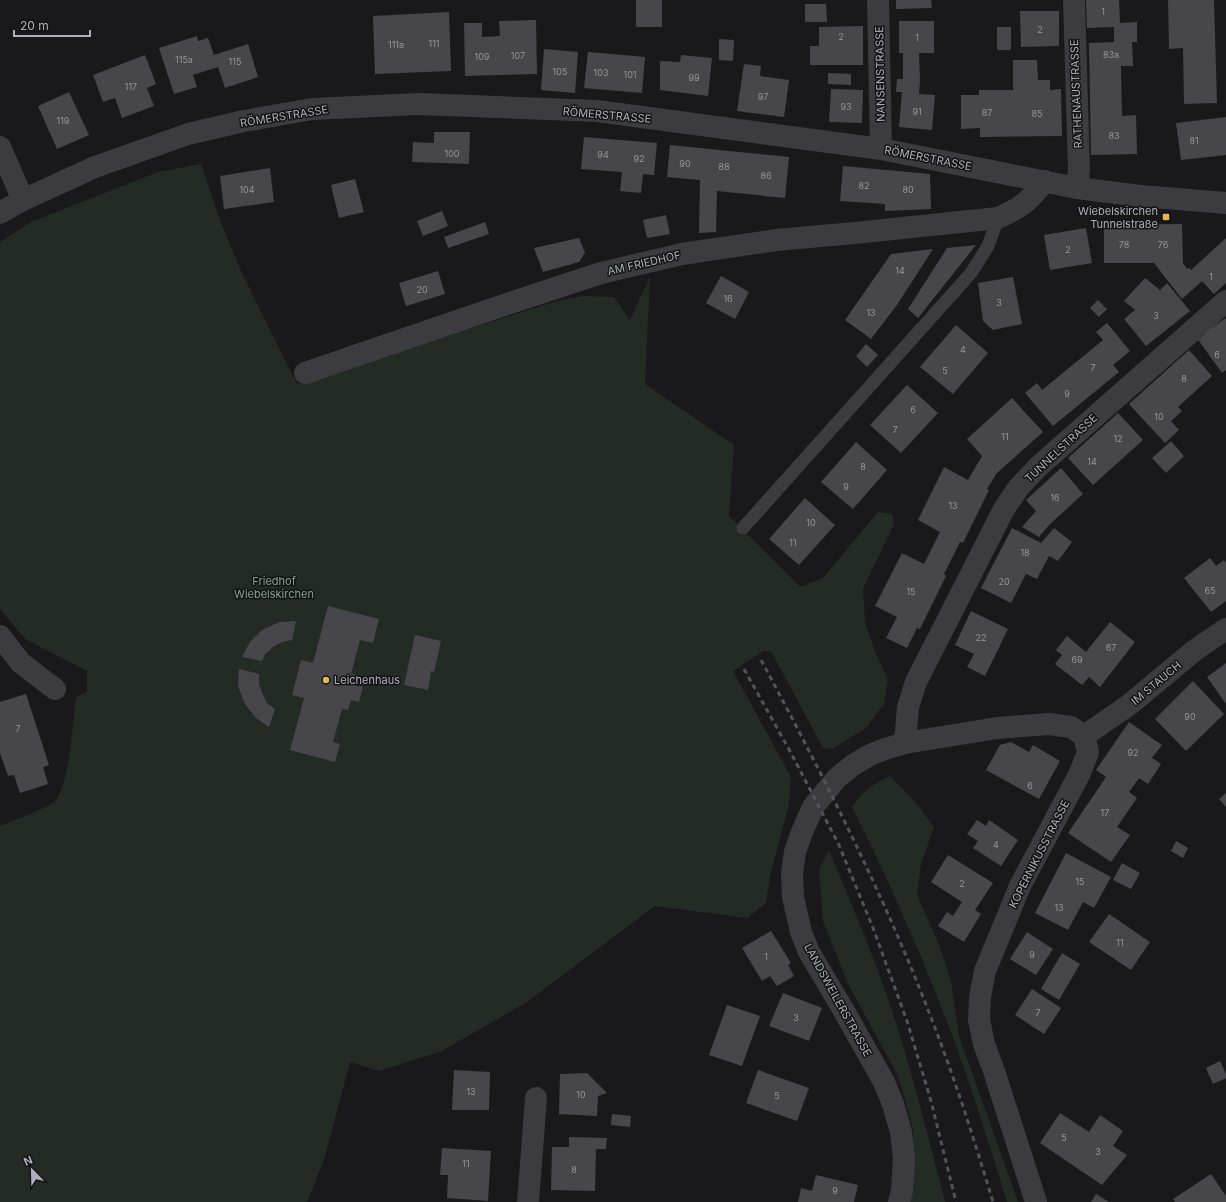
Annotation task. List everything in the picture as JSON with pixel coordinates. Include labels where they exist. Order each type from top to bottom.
[{"type":"street","name":"NANSENSTRASSE","points":[[878,0],[881,149]]},
{"type":"street","name":"RATHENAUSTRASSE","points":[[1074,0],[1079,170],[1077,188]]},
{"type":"street","name":"RÖMERSTRASSE","points":[[0,213],[23,200],[95,168],[188,134],[244,121],[312,109],[418,104],[597,112],[881,149],[1077,188],[1141,196],[1226,203]]},
{"type":"street","points":[[0,147],[23,200]]},
{"type":"street","name":"AM FRIEDHOF","points":[[305,373],[512,302],[593,276],[682,254],[776,240],[998,218],[1017,209],[1030,200],[1045,181]]},
{"type":"street","name":"TUNNELSTRASSE","points":[[906,743],[908,707],[916,682],[1004,509],[1019,487],[1039,466],[1226,301]]},
{"type":"street","name":"IM STAUCH","points":[[1084,736],[1129,705],[1195,650],[1226,629]]},
{"type":"street","points":[[0,636],[21,663],[55,689]]},
{"type":"street","name":"LANDSWEILERSTRASSE","points":[[899,1202],[902,1191],[904,1159],[901,1132],[893,1104],[884,1082],[809,952],[801,932],[793,897],[792,874],[796,852],[802,832],[813,807],[837,778],[853,764],[870,755],[906,743],[997,728],[1049,724],[1071,727],[1084,736]]},
{"type":"street","name":"KOPERNIKUSSTRASSE","points":[[1036,1202],[984,1044],[979,1020],[980,997],[985,971],[1020,886],[1080,774],[1088,752],[1084,736]]},
{"type":"street","points":[[528,1202],[536,1098]]},
{"type":"lane","points":[[743,528],[971,273],[988,246],[998,218]]},
{"type":"green space","name":"Friedhof Wiebelskirchen","points":[[201,164],[217,212],[240,269],[297,384],[560,300],[584,296],[614,297],[630,320],[650,277],[645,384],[734,445],[729,516],[800,587],[823,578],[878,512],[892,514],[894,524],[863,589],[865,622],[875,652],[888,679],[884,704],[866,728],[832,749],[823,748],[771,651],[763,651],[733,671],[791,777],[789,804],[770,876],[766,903],[747,918],[655,906],[527,1002],[442,1051],[379,1071],[350,1062],[324,1160],[307,1202],[0,1202],[0,826],[51,804],[59,794],[64,782],[70,752],[76,697],[87,692],[87,671],[25,639],[0,609],[0,242],[31,222],[158,172]]},
{"type":"green space","points":[[890,776],[916,803],[934,827],[921,864],[917,894],[941,950],[951,981],[959,1036],[1018,1202],[1007,1202],[968,1081],[942,1009],[899,907],[852,807],[860,796],[869,788]]},
{"type":"green space","points":[[829,850],[890,1004],[916,1092],[945,1202],[907,1202],[913,1172],[913,1128],[898,1076],[848,984],[823,921],[819,870]]},
{"type":"building","points":[[636,0],[662,0],[662,27],[636,27]]},
{"type":"building","points":[[896,0],[931,0],[932,8],[896,9]]},
{"type":"building","points":[[1086,0],[1119,0],[1120,23],[1137,22],[1137,42],[1132,42],[1133,66],[1121,66],[1122,116],[1136,115],[1137,154],[1091,155],[1089,43],[1114,42],[1114,27],[1087,28]]},
{"type":"building","points":[[1168,0],[1214,0],[1217,103],[1184,104],[1183,48],[1169,49]]},
{"type":"building","points":[[805,4],[826,4],[827,22],[805,22]]},
{"type":"building","points":[[1020,11],[1059,11],[1059,46],[1021,47]]},
{"type":"building","points":[[449,12],[451,71],[375,74],[373,16]]},
{"type":"building","points":[[536,20],[537,74],[465,76],[464,23],[482,23],[482,37],[500,36],[499,21]]},
{"type":"building","points":[[899,21],[934,21],[934,53],[919,53],[919,94],[935,95],[932,130],[899,127],[902,92],[896,92],[897,79],[903,79],[903,53],[899,53]]},
{"type":"building","points":[[863,26],[863,65],[810,65],[810,46],[819,46],[819,27]]},
{"type":"building","points":[[997,27],[1011,27],[1011,50],[997,50]]},
{"type":"building","points":[[197,36],[198,41],[208,38],[214,55],[248,44],[258,77],[225,88],[218,67],[193,75],[197,87],[174,94],[159,48]]},
{"type":"building","points":[[719,39],[734,40],[733,61],[719,60]]},
{"type":"building","points":[[544,49],[578,52],[575,93],[541,90]]},
{"type":"building","points":[[588,52],[645,57],[642,93],[584,88]]},
{"type":"building","points":[[145,55],[156,84],[147,88],[154,106],[122,118],[115,98],[103,102],[93,75]]},
{"type":"building","points":[[681,55],[712,58],[708,96],[660,90],[660,61],[680,62]]},
{"type":"building","points":[[1013,60],[1037,60],[1038,80],[1050,80],[1050,90],[1061,89],[1062,136],[980,137],[980,128],[961,129],[961,95],[979,95],[979,90],[1013,90]]},
{"type":"building","points":[[744,64],[761,66],[760,76],[789,80],[784,117],[737,111]]},
{"type":"building","points":[[828,73],[851,74],[851,85],[828,84]]},
{"type":"building","points":[[831,89],[863,90],[862,123],[829,122]]},
{"type":"building","points":[[69,92],[89,135],[57,149],[38,106]]},
{"type":"building","points":[[1226,117],[1226,155],[1181,160],[1176,123]]},
{"type":"building","points":[[434,132],[470,132],[469,164],[412,162],[413,142],[434,143]]},
{"type":"building","points":[[584,137],[657,143],[654,175],[643,174],[641,193],[620,191],[622,172],[581,169]]},
{"type":"building","points":[[670,145],[789,157],[785,198],[717,191],[716,232],[699,233],[700,180],[667,177]]},
{"type":"building","points":[[843,166],[930,174],[931,209],[885,211],[885,204],[840,201]]},
{"type":"building","points":[[270,168],[274,202],[224,209],[220,176]]},
{"type":"building","points":[[355,179],[364,212],[339,218],[331,185]]},
{"type":"building","points":[[442,211],[448,226],[423,236],[417,221]]},
{"type":"building","points":[[666,215],[670,234],[647,238],[643,220]]},
{"type":"building","points":[[485,222],[489,234],[448,248],[444,237]]},
{"type":"building","points":[[1182,224],[1183,263],[1187,269],[1189,268],[1191,270],[1226,238],[1226,283],[1214,294],[1202,281],[1182,299],[1154,263],[1104,263],[1104,225]]},
{"type":"building","points":[[1086,228],[1092,263],[1050,270],[1044,235]]},
{"type":"building","points":[[579,238],[585,253],[579,262],[543,272],[534,248]]},
{"type":"building","points":[[976,245],[918,318],[908,309],[947,248]]},
{"type":"building","points":[[933,249],[897,305],[871,339],[845,320],[891,254]]},
{"type":"building","points":[[438,271],[445,294],[406,306],[399,283]]},
{"type":"building","points":[[721,276],[749,292],[735,319],[706,303]]},
{"type":"building","points":[[1013,277],[1022,324],[993,330],[983,321],[978,283]]},
{"type":"building","points":[[1145,278],[1160,290],[1167,283],[1190,311],[1146,346],[1124,319],[1135,310],[1124,301]]},
{"type":"building","points":[[1098,300],[1107,309],[1099,317],[1090,308]]},
{"type":"building","points":[[1226,318],[1226,370],[1222,373],[1197,338]]},
{"type":"building","points":[[1107,323],[1130,351],[1113,365],[1119,372],[1053,426],[1025,393],[1037,383],[1042,390],[1103,340],[1096,332]]},
{"type":"building","points":[[956,325],[988,353],[953,394],[920,367]]},
{"type":"building","points":[[866,344],[878,355],[867,367],[856,356]]},
{"type":"building","points":[[1189,350],[1212,376],[1178,407],[1182,411],[1171,421],[1179,430],[1165,443],[1129,404]]},
{"type":"building","points":[[907,385],[938,413],[901,453],[870,425]]},
{"type":"building","points":[[1012,398],[1043,432],[997,473],[987,489],[989,490],[963,543],[960,542],[944,574],[946,576],[920,629],[917,628],[907,648],[886,638],[897,617],[875,606],[902,553],[924,564],[940,532],[918,520],[944,467],[968,480],[982,456],[967,439]]},
{"type":"building","points":[[1118,413],[1143,440],[1093,485],[1068,458]]},
{"type":"building","points":[[1171,441],[1184,456],[1166,473],[1152,458]]},
{"type":"building","points":[[856,442],[887,470],[853,509],[821,482]]},
{"type":"building","points":[[1061,468],[1083,494],[1049,525],[1039,537],[1022,527],[1036,511],[1026,500]]},
{"type":"building","points":[[805,498],[835,525],[799,565],[769,539]]},
{"type":"building","points":[[1012,528],[1041,543],[1054,528],[1072,542],[1058,561],[1049,556],[1037,579],[1026,574],[1011,603],[981,588]]},
{"type":"building","points":[[1210,558],[1216,566],[1224,560],[1226,563],[1226,601],[1211,612],[1184,578]]},
{"type":"building","name":"Leichenhaus","points":[[328,606],[379,619],[373,643],[360,640],[351,674],[358,675],[355,685],[363,687],[359,702],[351,700],[348,710],[342,709],[333,742],[340,744],[335,762],[290,750],[304,698],[292,695],[301,660],[313,663]]},
{"type":"building","points":[[971,611],[1008,629],[985,676],[967,667],[974,654],[955,645]]},
{"type":"building","points":[[296,621],[292,640],[282,642],[273,647],[265,654],[262,661],[242,657],[250,642],[262,630],[280,622]]},
{"type":"building","points":[[1110,622],[1135,642],[1100,687],[1089,677],[1082,685],[1055,664],[1062,655],[1056,650],[1067,636],[1086,652]]},
{"type":"building","points":[[415,635],[441,641],[434,672],[431,671],[428,690],[404,685]]},
{"type":"building","points":[[1226,663],[1226,704],[1207,677]]},
{"type":"building","points":[[239,669],[259,674],[259,684],[262,693],[267,703],[275,709],[269,727],[256,718],[245,704],[238,686]]},
{"type":"building","points":[[1193,681],[1224,714],[1186,751],[1155,719]]},
{"type":"building","points":[[26,694],[49,765],[43,767],[48,784],[20,793],[14,775],[8,776],[0,753],[0,702]]},
{"type":"building","points":[[1129,722],[1162,745],[1152,758],[1161,764],[1148,784],[1139,778],[1129,792],[1137,798],[1117,827],[1130,835],[1111,862],[1068,833],[1106,777],[1096,770]]},
{"type":"building","points":[[1011,742],[1029,752],[1033,745],[1060,761],[1039,799],[986,770],[1000,745]]},
{"type":"building","points":[[1226,793],[1226,807],[1219,799]]},
{"type":"building","points":[[977,820],[986,826],[989,820],[1018,840],[1001,866],[973,848],[978,841],[967,834]]},
{"type":"building","points":[[1176,841],[1188,848],[1183,858],[1171,851]]},
{"type":"building","points":[[1066,853],[1111,877],[1094,908],[1083,902],[1068,930],[1035,913]]},
{"type":"building","points":[[948,855],[993,883],[975,910],[981,914],[964,942],[938,926],[947,912],[953,916],[962,902],[931,882]]},
{"type":"building","points":[[1122,863],[1140,873],[1131,889],[1113,880]]},
{"type":"building","points":[[1109,914],[1150,942],[1131,970],[1089,942]]},
{"type":"building","points":[[771,931],[791,963],[788,965],[794,976],[777,986],[770,976],[762,981],[742,948]]},
{"type":"building","points":[[1027,932],[1053,949],[1036,975],[1010,959]]},
{"type":"building","points":[[1062,953],[1080,964],[1059,1000],[1041,989]]},
{"type":"building","points":[[1032,989],[1061,1008],[1044,1034],[1015,1015]]},
{"type":"building","points":[[783,993],[822,1008],[809,1041],[769,1026]]},
{"type":"building","points":[[727,1005],[760,1016],[742,1066],[709,1055]]},
{"type":"building","points":[[1220,1061],[1226,1074],[1226,1078],[1213,1084],[1206,1068]]},
{"type":"building","points":[[454,1070],[490,1072],[489,1110],[452,1110]]},
{"type":"building","points":[[758,1070],[809,1088],[797,1121],[746,1103]]},
{"type":"building","points":[[587,1073],[607,1093],[598,1096],[597,1116],[559,1114],[560,1074]]},
{"type":"building","points":[[1060,1113],[1089,1132],[1100,1115],[1123,1131],[1113,1146],[1127,1155],[1102,1185],[1040,1143]]},
{"type":"building","points":[[612,1114],[631,1116],[630,1127],[611,1125]]},
{"type":"building","points":[[569,1137],[607,1138],[606,1149],[596,1149],[595,1191],[551,1190],[552,1147],[569,1147]]},
{"type":"building","points":[[442,1148],[491,1151],[488,1201],[447,1198],[448,1175],[440,1175]]},
{"type":"building","points":[[1211,1174],[1226,1196],[1226,1202],[1175,1202],[1173,1199]]},
{"type":"building","points":[[816,1175],[858,1185],[854,1202],[798,1202],[801,1188],[812,1191]]},
{"type":"building","points":[[1096,1194],[1109,1202],[1091,1202]]},
{"type":"railway","points":[[761,660],[851,835],[912,969],[947,1061],[993,1202]]},
{"type":"railway","points":[[744,669],[791,753],[839,845],[873,928],[907,1021],[931,1101],[956,1202]]},
{"type":"place","name":"Wiebelskirchen Tunnelstraße","points":[[1166,217]]},
{"type":"place","name":"Leichenhaus","points":[[326,680]]}]
